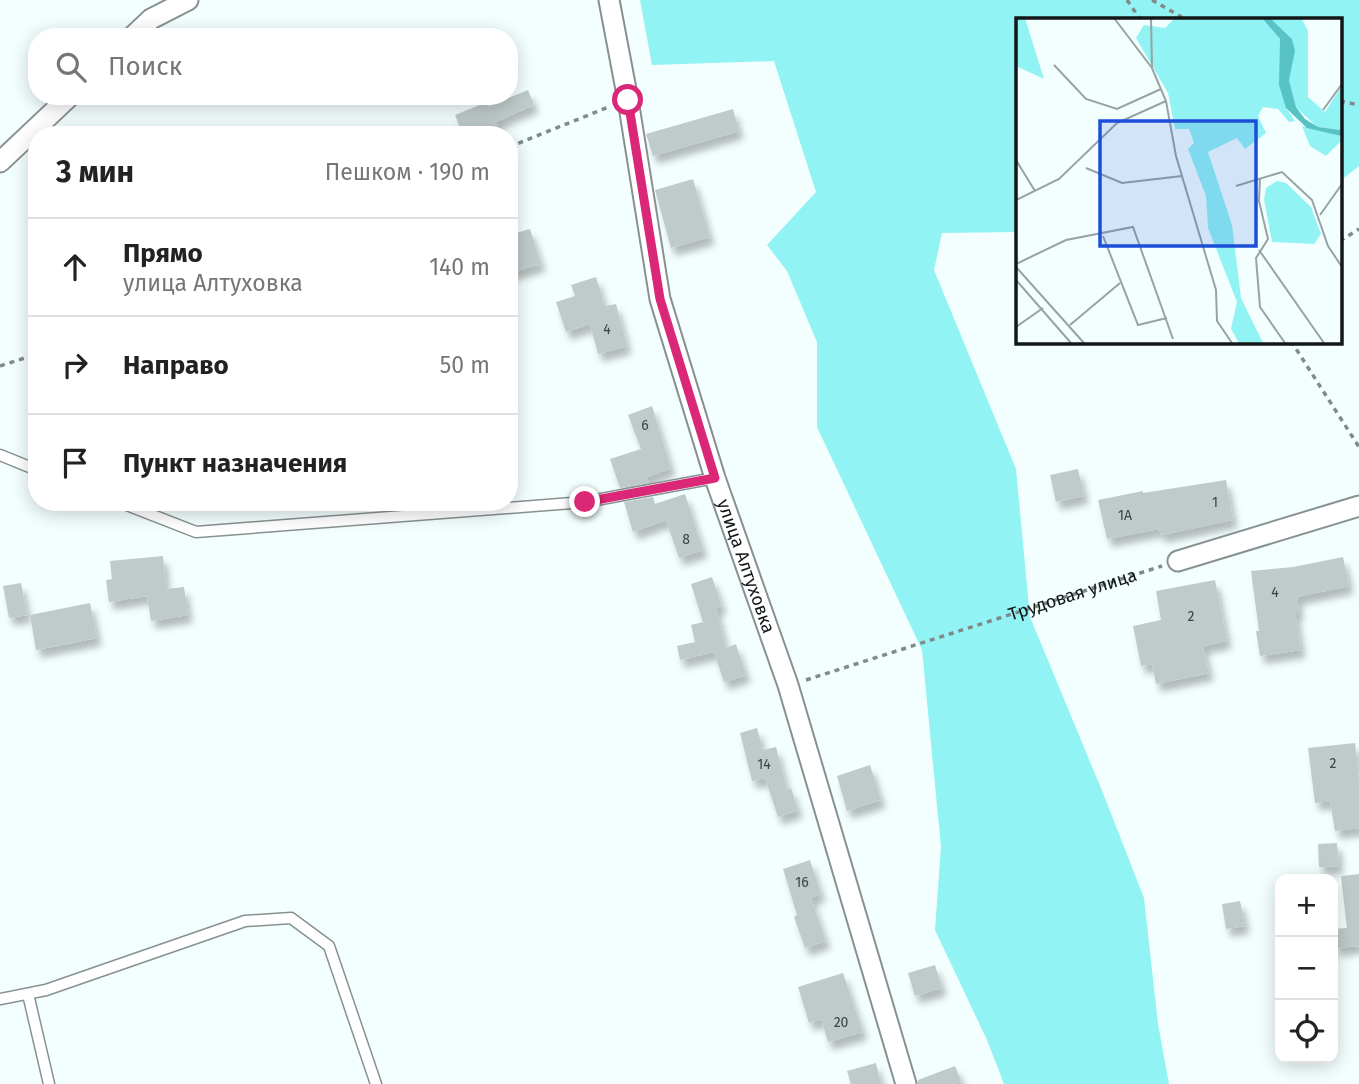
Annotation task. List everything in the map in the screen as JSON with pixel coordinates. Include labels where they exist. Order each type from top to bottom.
[{"type":"street","points":[[142,28],[151,19],[188,0]]},
{"type":"street","name":"улица Алтуховка","points":[[609,0],[660,299],[715,478],[788,685],[906,1084]]},
{"type":"street","points":[[38,126],[60,105]]},
{"type":"street","points":[[0,162],[28,136]]},
{"type":"street","points":[[1178,561],[1359,506]]},
{"type":"lane","points":[[0,455],[28,466]]},
{"type":"lane","points":[[518,507],[585,502],[715,478]]},
{"type":"lane","points":[[142,511],[196,532],[468,511]]},
{"type":"lane","points":[[0,999],[46,990],[245,921],[291,918],[329,946],[376,1084]]},
{"type":"lane","points":[[27,994],[49,1084]]},
{"type":"path","points":[[1127,0],[1139,18]]},
{"type":"path","points":[[1152,0],[1183,18]]},
{"type":"path","points":[[518,143],[628,100]]},
{"type":"path","points":[[1342,240],[1359,229]]},
{"type":"path","points":[[1292,343],[1359,447]]},
{"type":"path","points":[[0,366],[28,357]]},
{"type":"path","name":"Трудовая улица","points":[[788,685],[1178,561]]},
{"type":"shaded area","points":[[640,0],[1359,0],[1359,166],[1342,179],[1342,18],[1016,18],[1016,232],[942,233],[934,270],[1016,469],[1030,617],[1144,898],[1158,1024],[1169,1084],[1004,1084],[987,1040],[935,930],[941,847],[922,650],[817,427],[817,342],[787,271],[767,245],[816,192],[774,61],[652,65]]},
{"type":"building","points":[[528,90],[534,105],[495,122],[497,126],[459,126],[455,115],[480,105],[518,105],[518,94]]},
{"type":"building","points":[[733,109],[739,131],[653,156],[646,134]]},
{"type":"building","points":[[693,179],[710,237],[671,248],[655,190]]},
{"type":"building","points":[[530,229],[541,264],[518,270],[518,232]]},
{"type":"building","points":[[596,277],[605,306],[616,304],[627,346],[598,354],[590,324],[566,332],[556,302],[575,296],[571,285]]},
{"type":"building","points":[[652,406],[671,468],[647,477],[649,483],[620,488],[610,459],[641,449],[628,415]]},
{"type":"building","points":[[1078,469],[1084,496],[1056,502],[1050,475]]},
{"type":"building","points":[[1226,480],[1233,520],[1161,535],[1159,529],[1107,539],[1098,500]]},
{"type":"building","points":[[685,494],[703,550],[679,558],[666,520],[633,532],[624,502],[653,497],[655,504]]},
{"type":"building","points":[[163,556],[166,589],[184,587],[188,615],[151,621],[147,596],[109,602],[106,580],[112,579],[110,561]]},
{"type":"building","points":[[1343,557],[1349,586],[1297,597],[1299,613],[1295,613],[1301,650],[1260,656],[1251,571],[1293,567]]},
{"type":"building","points":[[712,577],[722,606],[716,608],[726,648],[736,644],[746,675],[724,682],[714,652],[680,660],[677,646],[695,642],[691,625],[703,622],[691,584]]},
{"type":"building","points":[[1215,580],[1227,641],[1203,646],[1209,673],[1156,684],[1152,664],[1141,666],[1133,626],[1161,620],[1156,591]]},
{"type":"building","points":[[21,583],[27,615],[9,618],[3,586]]},
{"type":"building","points":[[90,603],[97,638],[36,650],[30,615]]},
{"type":"building","points":[[757,728],[763,750],[776,747],[787,790],[791,788],[798,810],[778,817],[765,778],[752,781],[740,733]]},
{"type":"building","points":[[1355,743],[1359,781],[1359,828],[1335,831],[1330,801],[1315,803],[1308,748]]},
{"type":"building","points":[[870,765],[881,800],[847,811],[837,776]]},
{"type":"building","points":[[1337,843],[1339,866],[1319,867],[1318,844]]},
{"type":"building","points":[[810,860],[821,894],[811,898],[826,941],[805,948],[794,917],[797,915],[783,869]]},
{"type":"building","points":[[1359,874],[1359,946],[1338,948],[1338,929],[1347,928],[1341,876]]},
{"type":"building","points":[[1240,901],[1245,926],[1226,929],[1222,904]]},
{"type":"building","points":[[935,965],[942,988],[915,996],[908,973]]},
{"type":"building","points":[[843,973],[863,1032],[828,1042],[821,1019],[809,1023],[798,987]]},
{"type":"building","points":[[876,1063],[881,1084],[851,1084],[847,1071]]},
{"type":"building","points":[[955,1066],[961,1081],[953,1084],[918,1084],[918,1080]]},
{"type":"route","points":[[585,502],[715,478],[660,299],[628,100]]}]
